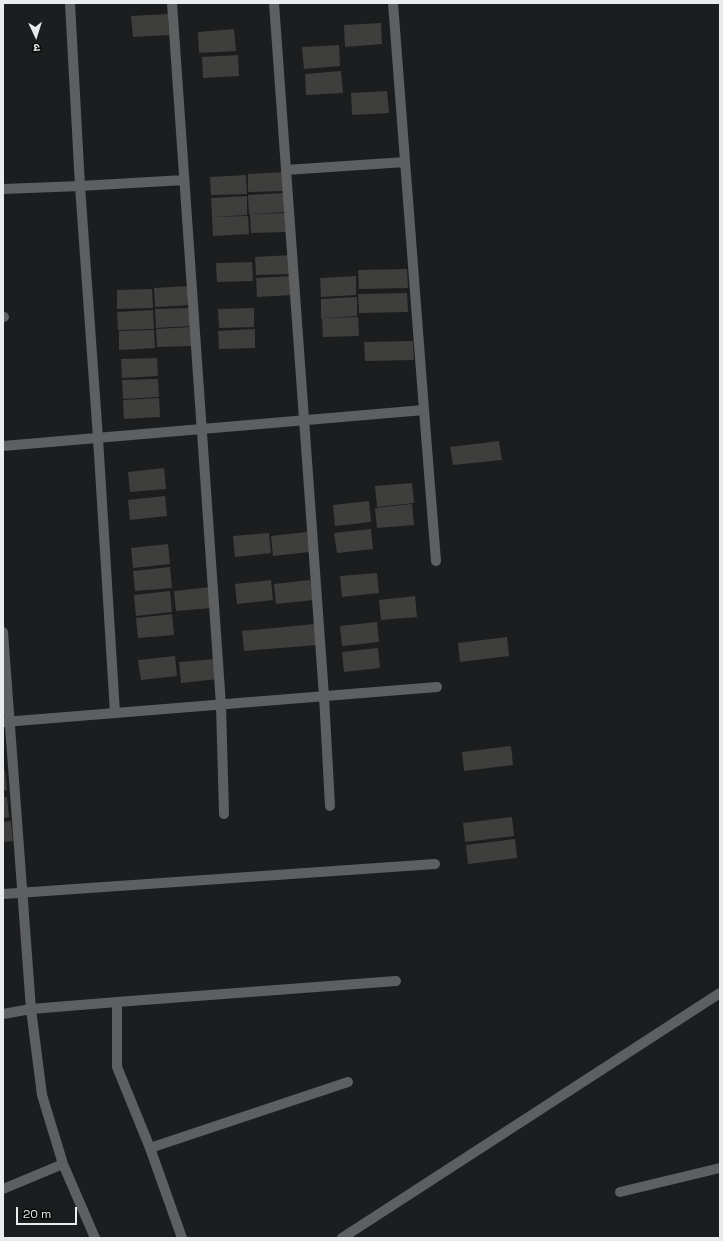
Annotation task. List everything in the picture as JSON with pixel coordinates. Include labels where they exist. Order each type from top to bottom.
[{"type":"street","points":[[70,3],[80,186],[98,438],[115,713]]},
{"type":"street","points":[[172,3],[221,705],[224,814]]},
{"type":"street","points":[[274,3],[324,696],[330,806]]},
{"type":"street","points":[[393,3],[436,561]]},
{"type":"street","points":[[286,170],[405,162]]},
{"type":"street","points":[[3,189],[184,180]]},
{"type":"street","points":[[3,446],[424,410]]},
{"type":"street","points":[[3,632],[6,722],[31,1009],[42,1095],[63,1164],[95,1238]]},
{"type":"street","points":[[6,722],[437,687]]},
{"type":"street","points":[[3,894],[435,864]]},
{"type":"street","points":[[3,1014],[31,1009],[396,981]]},
{"type":"street","points":[[342,1238],[720,993]]},
{"type":"street","points":[[117,1002],[117,1066],[150,1148],[182,1238]]},
{"type":"street","points":[[150,1148],[348,1082]]},
{"type":"street","points":[[3,1189],[63,1164]]},
{"type":"street","points":[[620,1192],[720,1168]]},
{"type":"building","points":[[168,14],[169,35],[133,37],[131,16]]},
{"type":"building","points":[[381,23],[382,44],[345,47],[344,25]]},
{"type":"building","points":[[234,29],[236,51],[199,53],[198,32]]},
{"type":"building","points":[[339,45],[340,66],[304,69],[302,47]]},
{"type":"building","points":[[238,55],[239,76],[203,78],[202,57]]},
{"type":"building","points":[[341,71],[343,93],[306,95],[305,74]]},
{"type":"building","points":[[387,91],[389,113],[352,115],[351,93]]},
{"type":"building","points":[[284,172],[284,191],[248,192],[248,174]]},
{"type":"building","points":[[246,175],[247,194],[211,195],[210,177]]},
{"type":"building","points":[[284,193],[285,212],[249,214],[248,195]]},
{"type":"building","points":[[247,196],[247,215],[212,217],[211,198]]},
{"type":"building","points":[[286,213],[287,232],[251,233],[250,214]]},
{"type":"building","points":[[248,216],[249,234],[213,236],[212,217]]},
{"type":"building","points":[[291,255],[292,274],[256,275],[255,257]]},
{"type":"building","points":[[252,262],[253,281],[217,282],[216,263]]},
{"type":"building","points":[[407,269],[408,288],[359,289],[358,270]]},
{"type":"building","points":[[292,276],[293,295],[257,297],[256,278]]},
{"type":"building","points":[[356,276],[356,295],[321,297],[320,278]]},
{"type":"building","points":[[190,286],[191,305],[155,307],[154,288]]},
{"type":"building","points":[[152,289],[153,308],[117,309],[117,290]]},
{"type":"building","points":[[407,293],[408,312],[359,313],[358,294]]},
{"type":"building","points":[[357,297],[357,316],[321,318],[321,299]]},
{"type":"building","points":[[191,308],[192,326],[156,328],[155,309]]},
{"type":"building","points":[[254,308],[254,327],[219,328],[218,309]]},
{"type":"building","points":[[153,310],[154,329],[118,330],[117,312]]},
{"type":"building","points":[[358,317],[359,336],[323,337],[322,318]]},
{"type":"building","points":[[192,327],[193,346],[157,347],[156,329]]},
{"type":"building","points":[[255,329],[255,348],[219,349],[218,331]]},
{"type":"building","points":[[154,330],[155,348],[119,350],[119,331]]},
{"type":"building","points":[[413,341],[414,360],[365,361],[364,342]]},
{"type":"building","points":[[157,358],[158,376],[122,378],[121,359]]},
{"type":"building","points":[[158,379],[159,397],[123,399],[122,380]]},
{"type":"building","points":[[159,398],[160,417],[124,419],[123,400]]},
{"type":"building","points":[[499,441],[502,460],[453,465],[450,447]]},
{"type":"building","points":[[164,468],[166,489],[130,492],[128,472]]},
{"type":"building","points":[[412,483],[414,503],[377,507],[375,486]]},
{"type":"building","points":[[165,496],[167,516],[130,520],[128,500]]},
{"type":"building","points":[[369,501],[371,522],[335,526],[333,505]]},
{"type":"building","points":[[412,504],[414,525],[377,528],[375,508]]},
{"type":"building","points":[[371,529],[373,549],[337,553],[334,533]]},
{"type":"building","points":[[307,532],[310,552],[273,556],[271,536]]},
{"type":"building","points":[[269,533],[271,553],[235,557],[233,536]]},
{"type":"building","points":[[168,544],[170,564],[133,568],[131,548]]},
{"type":"building","points":[[170,567],[172,588],[135,591],[133,571]]},
{"type":"building","points":[[377,573],[379,593],[342,597],[340,576]]},
{"type":"building","points":[[271,580],[273,600],[237,604],[235,584]]},
{"type":"building","points":[[310,580],[313,600],[276,604],[274,584]]},
{"type":"building","points":[[210,587],[212,608],[176,611],[174,591]]},
{"type":"building","points":[[170,591],[172,612],[136,616],[134,595]]},
{"type":"building","points":[[415,596],[417,617],[381,620],[379,600]]},
{"type":"building","points":[[172,614],[174,635],[138,638],[136,618]]},
{"type":"building","points":[[377,622],[379,642],[342,646],[340,626]]},
{"type":"building","points":[[315,624],[317,645],[244,651],[242,631]]},
{"type":"building","points":[[507,637],[509,656],[460,662],[458,643]]},
{"type":"building","points":[[378,648],[380,668],[344,672],[342,652]]},
{"type":"building","points":[[175,656],[177,676],[141,680],[138,660]]},
{"type":"building","points":[[215,659],[218,679],[181,683],[179,662]]},
{"type":"building","points":[[511,746],[513,765],[464,771],[462,752]]},
{"type":"building","points":[[3,770],[5,770],[7,790],[3,791]]},
{"type":"building","points":[[3,797],[7,797],[9,817],[3,818]]},
{"type":"building","points":[[512,817],[514,836],[465,842],[463,823]]},
{"type":"building","points":[[11,821],[13,841],[3,842],[3,822]]},
{"type":"building","points":[[515,839],[517,858],[468,864],[466,845]]}]
